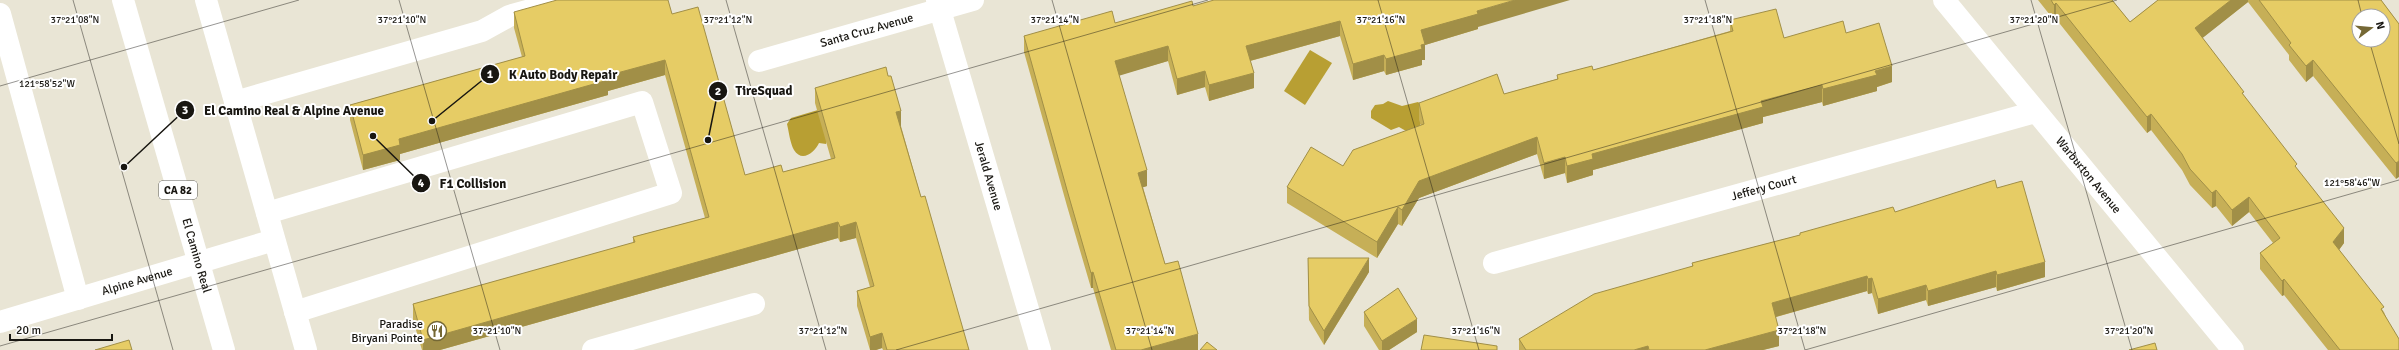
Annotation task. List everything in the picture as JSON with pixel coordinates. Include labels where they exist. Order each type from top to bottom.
[{"type":"street","name":"El Camino Real","points":[[123,0],[224,350]]},
{"type":"street","points":[[206,0],[306,350]]},
{"type":"street","points":[[235,102],[482,31],[509,16],[566,0]]},
{"type":"street","name":"Santa Cruz Avenue","points":[[759,61],[939,5],[974,0]]},
{"type":"street","name":"Warburton Avenue","points":[[1944,0],[2233,350]]},
{"type":"street","name":"Jerald Avenue","points":[[939,5],[1040,350]]},
{"type":"street","points":[[0,14],[78,299]]},
{"type":"street","points":[[267,213],[642,102],[671,193],[295,312]]},
{"type":"street","name":"Jeffery Court","points":[[1494,263],[2035,112]]},
{"type":"street","name":"Alpine Avenue","points":[[0,322],[274,240]]},
{"type":"street","points":[[593,350],[754,304]]},
{"type":"shaded area","points":[[1310,50],[1332,63],[1305,105],[1284,91]]},
{"type":"shaded area","points":[[1388,101],[1402,106],[1418,102],[1426,108],[1426,114],[1419,127],[1406,131],[1399,127],[1391,130],[1371,118],[1371,111],[1375,105],[1383,104]]},
{"type":"shaded area","points":[[828,107],[828,138],[826,144],[819,143],[815,150],[808,155],[801,156],[797,154],[792,144],[787,124],[791,118]]},
{"type":"building","points":[[557,0],[668,0],[672,14],[698,7],[745,175],[781,165],[783,172],[835,158],[815,88],[886,67],[888,76],[891,76],[901,111],[896,112],[921,197],[925,196],[969,350],[887,350],[882,333],[870,337],[857,291],[874,286],[856,222],[840,227],[838,222],[423,340],[413,304],[635,242],[633,237],[709,217],[665,60],[606,76],[608,80],[399,139],[400,145],[363,155],[350,105],[525,56],[514,12]]},
{"type":"building","points":[[1214,0],[1515,0],[1477,11],[1478,14],[1421,30],[1425,44],[1421,45],[1422,49],[1386,59],[1384,55],[1353,64],[1340,21],[1246,46],[1254,73],[1209,85],[1205,71],[1177,79],[1168,46],[1115,61],[1147,170],[1138,173],[1165,264],[1178,261],[1198,334],[1141,350],[1116,350],[1093,272],[1091,273],[1024,36],[1112,11],[1115,23],[1192,1],[1193,6]]},
{"type":"building","points":[[2051,0],[2112,0],[2130,22],[2158,0],[2231,0],[2195,28],[2244,92],[2242,93],[2297,164],[2295,166],[2344,228],[2333,242],[2384,307],[2381,309],[2399,339],[2399,350],[2340,350],[2284,279],[2282,281],[2260,253],[2280,238],[2249,197],[2232,210],[2216,190],[2212,193],[2190,169],[2182,154],[2151,114],[2147,117],[2056,3],[2054,5]]},
{"type":"building","points":[[2259,0],[2381,0],[2387,8],[2351,8],[2351,48],[2391,48],[2391,13],[2399,24],[2399,161],[2396,163],[2313,60],[2306,66],[2289,45],[2291,43]]},
{"type":"building","points":[[1776,9],[1784,38],[1843,21],[1846,33],[1879,23],[1892,66],[1875,71],[1877,75],[1823,89],[1822,85],[1761,101],[1763,107],[1592,154],[1593,159],[1567,166],[1565,157],[1544,163],[1537,137],[1419,181],[1402,210],[1398,207],[1377,242],[1287,187],[1311,147],[1343,166],[1353,150],[1424,124],[1419,103],[1497,74],[1504,94],[1558,79],[1557,75],[1592,66],[1593,70],[1733,31],[1730,20]]},
{"type":"building","points":[[1995,180],[1997,188],[2022,181],[2045,262],[1997,275],[1996,271],[1928,291],[1926,285],[1878,299],[1872,278],[1868,279],[1867,276],[1772,303],[1779,330],[1705,350],[1649,350],[1648,346],[1634,350],[1526,350],[1519,339],[1594,294],[1693,266],[1692,263],[1800,235],[1800,233],[1893,207],[1895,212]]},
{"type":"building","points":[[1308,258],[1369,258],[1324,331],[1309,306]]},
{"type":"building","points":[[1398,288],[1417,319],[1382,341],[1364,312]]},
{"type":"building","points":[[1424,335],[1497,346],[1497,350],[1421,350]]},
{"type":"building","points":[[129,340],[132,350],[95,350]]},
{"type":"building","points":[[1207,342],[1217,350],[1200,350]]},
{"type":"building","points":[[2155,343],[2157,350],[2129,350]]},
{"type":"place","name":"K Auto Body Repair","points":[[432,121]]},
{"type":"place","name":"F1 Collision","points":[[373,136]]},
{"type":"place","name":"TireSquad","points":[[708,140]]},
{"type":"place","name":"El Camino Real & Alpine Avenue","points":[[124,167]]},
{"type":"place","name":"Paradise Biryani Pointe","points":[[437,331]]}]
